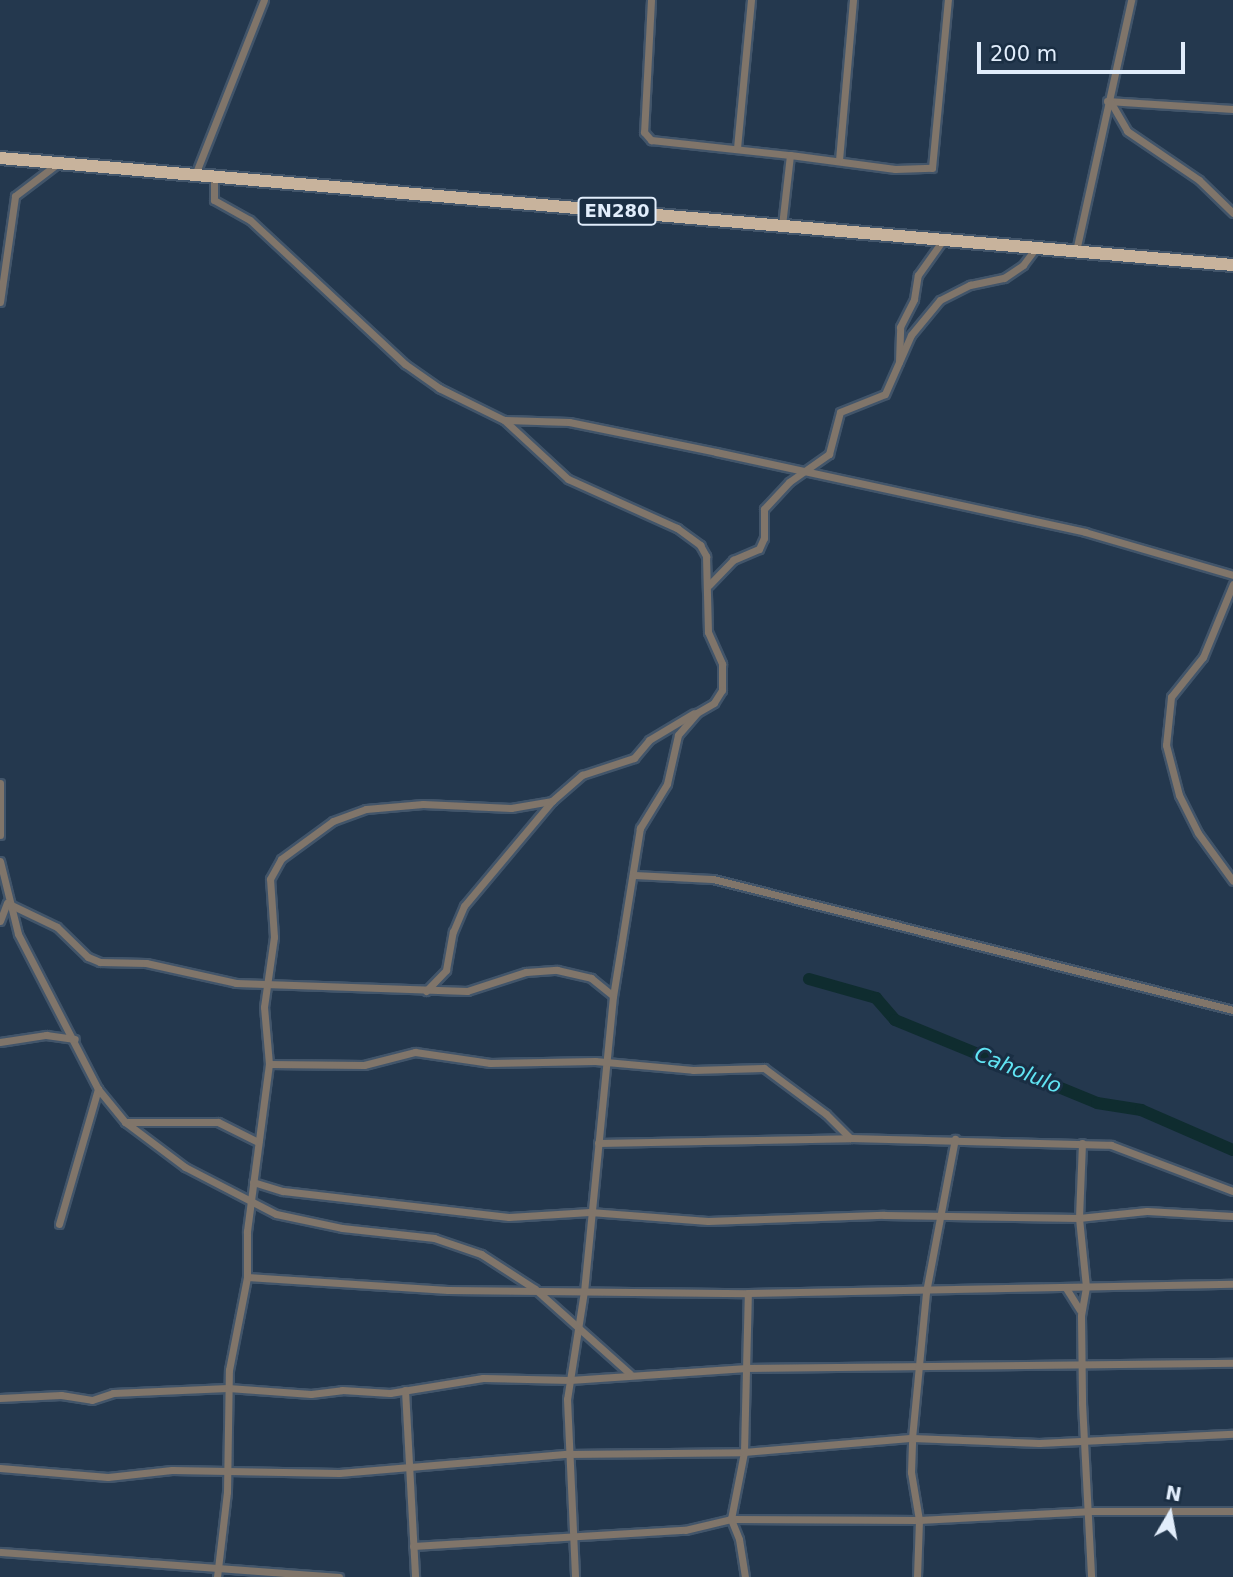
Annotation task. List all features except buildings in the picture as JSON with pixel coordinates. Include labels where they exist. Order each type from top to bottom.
[{"type":"main road","name":"EN280","points":[[0,158],[1233,265]]},
{"type":"street","points":[[195,175],[264,0]]},
{"type":"street","points":[[651,0],[642,120],[648,138],[919,171],[932,168],[948,0]]},
{"type":"street","points":[[737,148],[751,0]]},
{"type":"street","points":[[839,160],[853,0]]},
{"type":"street","points":[[1076,251],[1131,0]]},
{"type":"street","points":[[1108,101],[1233,109]]},
{"type":"street","points":[[1108,101],[1127,131],[1199,180],[1233,213]]},
{"type":"street","points":[[782,225],[790,155]]},
{"type":"street","points":[[0,302],[15,196],[58,163]]},
{"type":"street","points":[[214,177],[214,200],[250,220],[405,364],[439,388],[504,421],[568,479],[693,539],[706,556],[709,585],[708,632],[724,678],[714,703],[657,734],[634,758],[582,775],[552,801],[464,906],[453,932],[446,970],[426,991]]},
{"type":"street","points":[[899,370],[903,317],[914,299],[918,275],[943,240]]},
{"type":"street","points":[[709,585],[733,560],[759,549],[764,538],[764,509],[833,449],[840,412],[877,399],[899,370],[911,335],[944,296],[1004,278],[1023,265],[1036,248]]},
{"type":"street","points":[[504,421],[569,422],[1085,532],[1233,575]]},
{"type":"street","points":[[1233,584],[1203,657],[1171,698],[1166,745],[1179,795],[1198,833],[1233,881]]},
{"type":"street","points":[[575,1577],[567,1454],[570,1380],[584,1291],[590,1212],[608,1064],[612,996],[640,828],[667,784],[678,735],[697,713]]},
{"type":"street","points":[[0,783],[0,835]]},
{"type":"street","points":[[217,1573],[226,1471],[228,1388],[247,1277],[250,1201],[269,1064],[267,985],[275,921],[272,873],[281,859],[333,821],[366,809],[397,805],[510,808],[552,801]]},
{"type":"street","points":[[0,861],[7,903],[18,934],[75,1039],[98,1089],[125,1122],[185,1167],[276,1214],[309,1222],[404,1233],[463,1246],[535,1289],[630,1374]]},
{"type":"street","points":[[633,875],[713,879],[1233,1010]]},
{"type":"street","points":[[7,903],[57,927],[88,957],[100,962],[146,963],[223,981],[267,985],[478,991],[526,972],[557,970],[591,978],[612,996]]},
{"type":"street","points":[[0,921],[7,903]]},
{"type":"street","points":[[0,1042],[46,1035],[75,1039]]},
{"type":"street","points":[[269,1064],[364,1065],[406,1052],[490,1063],[608,1064],[693,1070],[764,1068],[826,1114],[849,1138]]},
{"type":"street","points":[[59,1224],[98,1089]]},
{"type":"street","points":[[125,1122],[218,1122],[258,1142]]},
{"type":"street","points":[[598,1143],[849,1138],[1082,1143],[1122,1147],[1233,1191]]},
{"type":"street","points":[[917,1577],[919,1520],[911,1472],[918,1364],[926,1292],[955,1139]]},
{"type":"street","points":[[1082,1143],[1079,1218],[1086,1287],[1081,1316],[1091,1577]]},
{"type":"street","points":[[253,1182],[283,1191],[488,1216],[590,1212],[708,1221],[941,1217],[1079,1218],[1147,1211],[1233,1216]]},
{"type":"street","points":[[247,1277],[448,1290],[748,1293],[926,1292],[1233,1284]]},
{"type":"street","points":[[1065,1287],[1075,1297],[1081,1316]]},
{"type":"street","points":[[745,1577],[739,1539],[731,1519],[744,1452],[748,1293]]},
{"type":"street","points":[[0,1398],[61,1395],[92,1400],[113,1393],[228,1388],[311,1394],[405,1390],[483,1378],[570,1380],[747,1368],[918,1364],[1233,1363]]},
{"type":"street","points":[[405,1390],[415,1577]]},
{"type":"street","points":[[0,1468],[108,1477],[226,1471],[408,1468],[567,1454],[744,1452],[912,1438],[1085,1442],[1233,1434]]},
{"type":"street","points":[[413,1546],[685,1530],[731,1519],[919,1520],[1088,1511],[1233,1511]]},
{"type":"street","points":[[0,1552],[145,1559],[217,1573],[339,1577]]},
{"type":"waterway","name":"Caholulo","points":[[809,979],[876,998],[895,1020],[1097,1103],[1141,1110],[1233,1150]]}]
